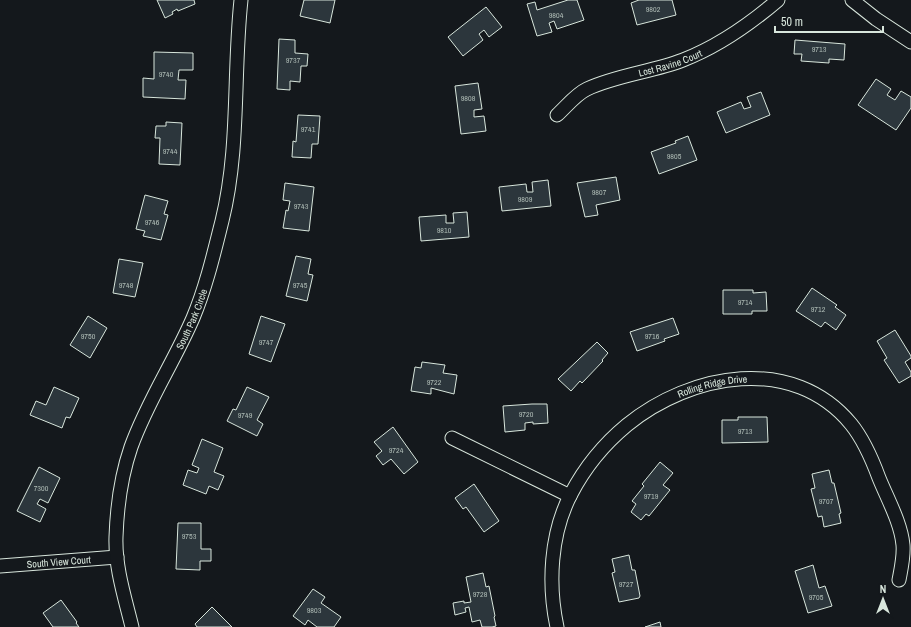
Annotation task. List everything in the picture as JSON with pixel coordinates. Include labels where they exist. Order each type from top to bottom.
[{"type":"street","name":"South Park Circle","points":[[132,627],[121,583],[117,557],[116,538],[121,490],[131,448],[142,419],[194,316],[210,267],[223,219],[234,153],[236,118],[236,58],[241,0]]},
{"type":"street","name":"Lost Ravine Court","points":[[557,115],[586,90],[606,82],[660,68],[708,49],[739,31],[778,0]]},
{"type":"street","points":[[852,0],[876,19],[911,42]]},
{"type":"street","name":"Rolling Ridge Drive","points":[[557,627],[552,597],[552,571],[555,546],[561,519],[570,496],[583,473],[604,446],[627,425],[652,408],[685,391],[723,380],[768,378],[784,381],[810,391],[834,407],[852,425],[869,453],[900,531],[903,555],[899,580]]},
{"type":"street","points":[[452,438],[570,496]]},
{"type":"street","name":"South View Court","points":[[0,566],[117,557]]},
{"type":"building","points":[[157,0],[194,0],[195,4],[178,11],[177,9],[172,12],[173,14],[165,18]]},
{"type":"building","points":[[304,0],[335,0],[330,23],[300,16]]},
{"type":"building","points":[[568,0],[577,0],[584,20],[557,29],[554,21],[549,23],[552,32],[537,36],[527,4],[535,2],[537,10]]},
{"type":"building","points":[[639,0],[672,0],[676,15],[637,25],[631,3]]},
{"type":"building","points":[[486,7],[502,27],[489,37],[484,30],[479,34],[483,40],[463,56],[448,37]]},
{"type":"building","points":[[279,39],[295,40],[295,53],[308,54],[307,66],[301,66],[300,82],[290,81],[290,90],[277,89]]},
{"type":"building","points":[[795,40],[845,44],[844,60],[829,59],[829,63],[801,61],[802,54],[794,54]]},
{"type":"building","points":[[154,52],[193,53],[193,70],[179,70],[178,80],[186,80],[185,99],[143,97],[143,78],[154,79]]},
{"type":"building","points":[[876,79],[891,89],[887,95],[895,100],[901,91],[911,97],[911,108],[896,130],[858,105]]},
{"type":"building","points":[[478,83],[482,109],[474,110],[474,117],[484,116],[486,131],[461,134],[455,86]]},
{"type":"building","points":[[761,92],[770,115],[726,133],[717,112],[741,102],[744,109],[751,107],[747,97]]},
{"type":"building","points":[[298,115],[320,116],[318,144],[312,144],[311,158],[292,157],[293,141],[296,142]]},
{"type":"building","points":[[166,122],[182,123],[180,165],[159,164],[160,138],[155,138],[156,126],[166,126]]},
{"type":"building","points":[[688,136],[697,160],[659,174],[651,152],[676,143],[675,141]]},
{"type":"building","points":[[616,177],[620,200],[596,205],[598,215],[585,217],[577,183]]},
{"type":"building","points":[[548,180],[551,206],[502,211],[499,187],[526,184],[527,192],[533,192],[532,182]]},
{"type":"building","points":[[285,183],[314,187],[309,231],[283,228],[286,210],[288,211],[290,201],[283,200]]},
{"type":"building","points":[[145,195],[168,201],[164,214],[168,215],[161,240],[143,236],[145,231],[136,229]]},
{"type":"building","points":[[467,212],[469,237],[421,241],[419,217],[446,215],[446,223],[454,223],[453,213]]},
{"type":"building","points":[[296,256],[311,259],[308,274],[313,275],[307,301],[286,296]]},
{"type":"building","points":[[119,259],[143,263],[135,297],[113,293]]},
{"type":"building","points":[[812,288],[837,305],[835,307],[846,315],[836,330],[825,322],[821,327],[796,311]]},
{"type":"building","points":[[723,290],[753,290],[753,293],[766,292],[767,311],[752,311],[752,314],[723,314]]},
{"type":"building","points":[[88,316],[107,328],[90,358],[70,345]]},
{"type":"building","points":[[261,316],[285,324],[271,362],[249,354]]},
{"type":"building","points":[[673,318],[679,334],[664,339],[665,341],[637,351],[630,332]]},
{"type":"building","points":[[895,330],[911,356],[911,358],[905,362],[911,372],[911,376],[899,383],[884,360],[887,358],[877,341]]},
{"type":"building","points":[[597,342],[608,353],[602,360],[603,361],[582,383],[580,381],[571,391],[558,379]]},
{"type":"building","points":[[422,362],[445,365],[443,373],[457,375],[454,394],[431,388],[431,394],[411,391],[415,367],[421,368]]},
{"type":"building","points":[[54,387],[79,398],[70,418],[66,417],[62,428],[30,415],[36,401],[46,405]]},
{"type":"building","points":[[247,387],[269,397],[257,420],[263,424],[257,436],[227,421],[233,409],[236,410]]},
{"type":"building","points":[[547,404],[548,423],[525,423],[525,430],[505,432],[503,406]]},
{"type":"building","points":[[738,417],[767,417],[768,442],[722,443],[722,420],[738,420]]},
{"type":"building","points":[[393,427],[418,462],[404,474],[391,459],[383,465],[376,456],[382,451],[374,442]]},
{"type":"building","points":[[202,439],[223,448],[214,472],[224,476],[218,490],[209,486],[206,494],[183,485],[188,470],[197,473],[199,468],[192,465]]},
{"type":"building","points":[[660,462],[673,473],[663,485],[670,490],[649,516],[646,514],[641,520],[631,512],[636,504],[632,501],[644,486],[642,484]]},
{"type":"building","points":[[39,467],[60,478],[48,503],[40,499],[37,504],[46,509],[40,522],[17,511]]},
{"type":"building","points":[[829,470],[832,483],[834,483],[841,513],[839,514],[841,523],[824,527],[822,516],[818,517],[811,489],[815,488],[812,474]]},
{"type":"building","points":[[474,484],[499,521],[484,532],[466,507],[463,509],[455,498]]},
{"type":"building","points":[[178,523],[201,523],[201,549],[211,549],[211,561],[200,561],[200,570],[176,569]]},
{"type":"building","points":[[629,555],[632,570],[635,570],[640,596],[639,598],[619,602],[612,573],[615,572],[612,559]]},
{"type":"building","points":[[813,565],[819,588],[825,586],[832,606],[808,613],[795,571]]},
{"type":"building","points":[[483,573],[486,587],[489,586],[495,616],[496,626],[492,627],[482,627],[480,620],[472,622],[469,607],[465,608],[466,612],[455,615],[453,603],[464,601],[464,603],[471,602],[466,577]]},
{"type":"building","points":[[313,589],[325,597],[321,603],[341,617],[334,627],[317,627],[308,620],[305,625],[293,616]]},
{"type":"building","points":[[61,600],[79,627],[53,627],[43,613]]},
{"type":"building","points":[[212,607],[232,627],[197,627],[195,624]]},
{"type":"building","points":[[660,622],[661,627],[645,627]]}]
